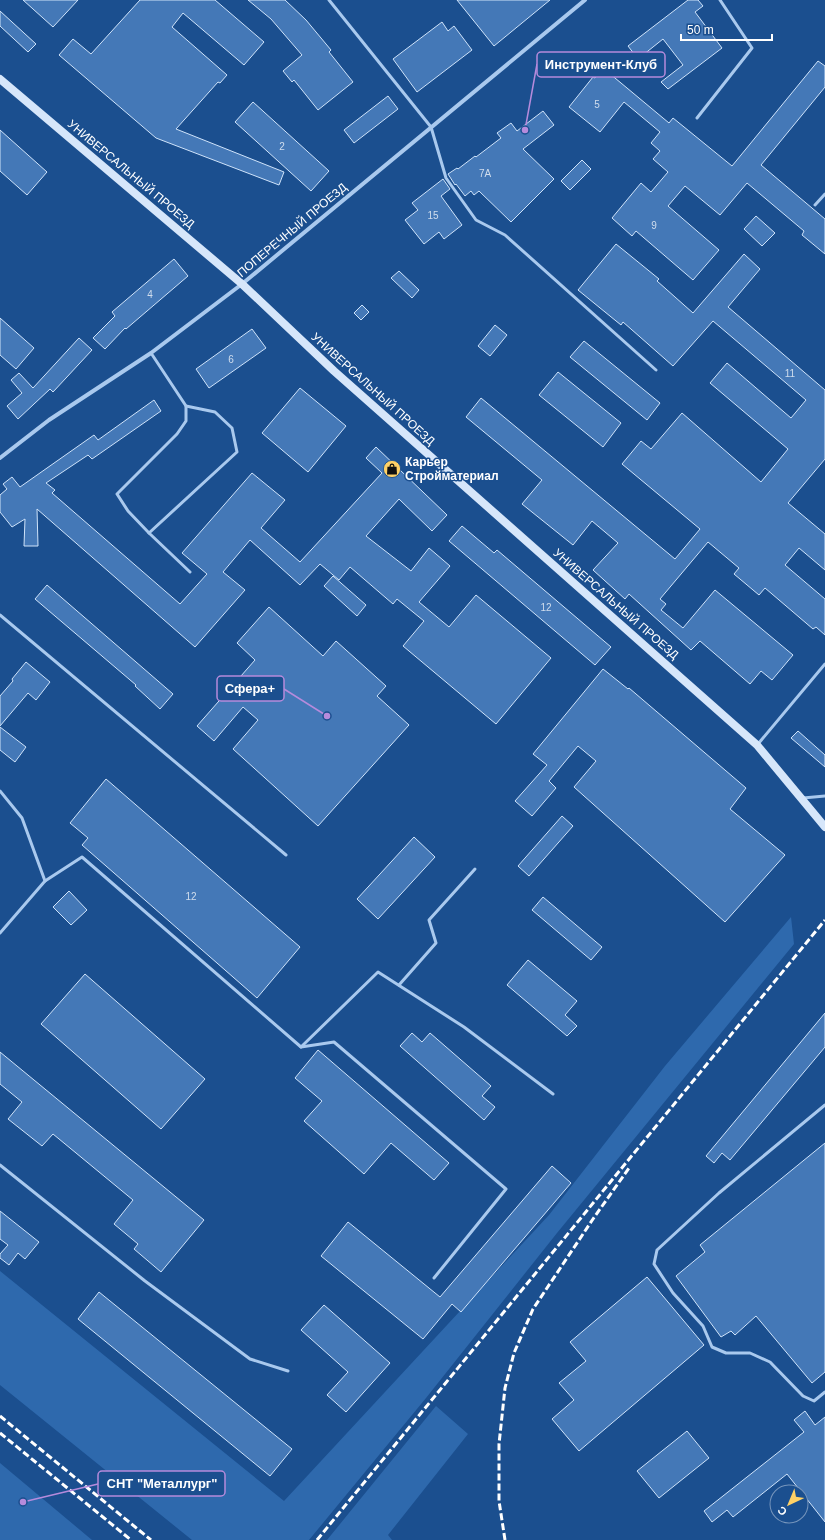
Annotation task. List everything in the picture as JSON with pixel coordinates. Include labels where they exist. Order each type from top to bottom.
[{"type":"street","name":"ПОПЕРЕЧНЫЙ ПРОЕЗД","points":[[0,458],[49,420],[151,353],[242,284],[585,0]]},
{"type":"street","name":"УНИВЕРСАЛЬНЫЙ ПРОЕЗД","points":[[0,79],[242,284],[340,377],[757,745],[825,827]]},
{"type":"lane","points":[[329,0],[431,127],[446,178],[476,220],[505,235],[656,370]]},
{"type":"lane","points":[[697,118],[752,48],[720,0]]},
{"type":"lane","points":[[815,205],[825,194]]},
{"type":"lane","points":[[151,353],[186,406],[186,421],[177,434],[117,494],[128,512],[190,572]]},
{"type":"lane","points":[[148,533],[237,452],[232,428],[215,412],[186,406]]},
{"type":"lane","points":[[0,615],[286,855]]},
{"type":"lane","points":[[757,745],[825,664]]},
{"type":"lane","points":[[0,791],[22,818],[45,881]]},
{"type":"lane","points":[[801,798],[825,796]]},
{"type":"lane","points":[[0,933],[45,881],[82,857],[301,1047],[334,1042],[506,1189],[434,1278]]},
{"type":"lane","points":[[399,986],[436,943],[429,920],[475,869]]},
{"type":"lane","points":[[301,1047],[378,972],[464,1027],[553,1094]]},
{"type":"lane","points":[[825,1105],[719,1193],[657,1250],[654,1264],[674,1292],[703,1326],[712,1347],[726,1353],[750,1353],[770,1362],[803,1396],[814,1401],[825,1392]]},
{"type":"lane","points":[[0,1165],[145,1281],[250,1359],[288,1371]]},
{"type":"shaded area","points":[[791,917],[794,944],[557,1233],[426,1398],[309,1540],[192,1540],[0,1385],[0,1271],[284,1501],[549,1215],[665,1066]]},
{"type":"shaded area","points":[[436,1406],[468,1434],[388,1535],[392,1540],[327,1540]]},
{"type":"shaded area","points":[[0,1463],[92,1540],[0,1540]]},
{"type":"building","points":[[23,0],[78,0],[53,27]]},
{"type":"building","points":[[140,0],[215,0],[264,42],[244,65],[183,13],[172,27],[227,75],[220,83],[218,82],[176,129],[284,172],[279,185],[156,138],[59,55],[73,39],[91,54]]},
{"type":"building","points":[[248,0],[285,0],[306,20],[331,50],[329,52],[353,82],[318,110],[294,80],[292,82],[283,71],[302,55],[271,19]]},
{"type":"building","points":[[457,0],[550,0],[494,46]]},
{"type":"building","points":[[688,0],[698,0],[703,6],[695,12],[722,48],[668,89],[661,82],[683,65],[663,39],[638,59],[628,46]]},
{"type":"building","points":[[0,11],[36,44],[28,52],[0,26]]},
{"type":"building","points":[[442,22],[448,31],[454,26],[472,50],[417,92],[393,59]]},
{"type":"building","points":[[818,61],[825,66],[825,87],[761,165],[825,219],[825,254],[802,235],[804,231],[747,183],[720,215],[685,186],[668,206],[719,250],[693,280],[636,231],[632,236],[612,218],[641,183],[651,192],[668,172],[653,159],[660,151],[651,143],[660,132],[624,102],[600,132],[569,107],[593,77],[595,78],[603,68],[669,123],[673,118],[732,166]]},
{"type":"building","points":[[388,96],[398,109],[354,143],[344,130]]},
{"type":"building","points":[[253,102],[329,171],[311,191],[235,122]]},
{"type":"building","points":[[543,111],[554,125],[523,149],[554,179],[511,222],[479,191],[474,195],[471,191],[465,196],[448,174],[457,168],[458,169],[475,156],[476,157],[501,138],[497,133],[511,123],[517,131]]},
{"type":"building","points":[[0,130],[47,172],[27,195],[0,171]]},
{"type":"building","points":[[582,160],[591,169],[570,190],[561,181]]},
{"type":"building","points":[[443,179],[450,189],[441,196],[462,225],[444,239],[439,232],[424,244],[405,220],[418,210],[412,203]]},
{"type":"building","points":[[756,216],[775,233],[762,246],[744,229]]},
{"type":"building","points":[[616,244],[659,279],[657,281],[693,313],[744,254],[760,269],[728,307],[825,390],[825,459],[788,503],[825,534],[825,570],[799,548],[785,565],[825,599],[825,635],[816,627],[813,629],[765,588],[759,595],[734,574],[739,568],[708,542],[660,599],[666,604],[661,610],[683,628],[715,590],[793,655],[772,680],[761,671],[750,684],[700,641],[691,650],[629,594],[625,599],[593,570],[618,543],[592,521],[573,545],[522,504],[542,480],[466,417],[481,398],[675,559],[700,529],[622,464],[641,441],[651,449],[682,413],[761,482],[788,449],[710,383],[727,363],[791,418],[806,400],[713,321],[673,366],[623,322],[621,325],[578,290]]},
{"type":"building","points":[[174,259],[188,276],[126,329],[125,328],[105,349],[93,338],[115,316],[112,312]]},
{"type":"building","points":[[399,271],[419,290],[412,298],[391,278]]},
{"type":"building","points":[[362,305],[369,312],[361,320],[354,313]]},
{"type":"building","points":[[0,318],[34,348],[16,369],[0,355]]},
{"type":"building","points":[[495,325],[507,335],[490,356],[478,346]]},
{"type":"building","points":[[252,329],[266,348],[209,388],[196,369]]},
{"type":"building","points":[[79,338],[92,350],[53,392],[50,389],[18,419],[7,406],[22,393],[11,380],[19,373],[33,388]]},
{"type":"building","points":[[584,341],[660,403],[647,420],[570,357]]},
{"type":"building","points":[[558,372],[621,423],[603,447],[539,395]]},
{"type":"building","points":[[300,388],[346,426],[308,472],[262,433]]},
{"type":"building","points":[[154,400],[161,411],[92,459],[88,455],[46,483],[55,490],[52,493],[180,604],[207,574],[182,553],[252,473],[285,500],[261,528],[300,562],[382,473],[366,458],[376,447],[447,515],[432,531],[399,499],[366,536],[411,571],[429,548],[450,566],[419,602],[449,627],[476,595],[551,658],[496,724],[403,646],[424,621],[397,599],[393,604],[350,567],[339,580],[320,564],[300,585],[250,540],[223,572],[245,590],[195,647],[37,509],[38,546],[24,546],[25,519],[12,527],[0,512],[0,495],[7,489],[3,484],[12,477],[20,487],[94,435],[98,440]]},
{"type":"building","points":[[462,526],[494,553],[497,550],[611,647],[595,665],[449,541]]},
{"type":"building","points":[[333,576],[366,605],[357,616],[324,586]]},
{"type":"building","points":[[47,585],[173,694],[160,709],[135,686],[136,685],[35,599]]},
{"type":"building","points":[[269,607],[323,656],[336,641],[386,686],[377,696],[409,725],[318,826],[233,749],[258,720],[243,707],[214,741],[197,726],[255,660],[237,643]]},
{"type":"building","points":[[26,662],[50,682],[36,700],[28,693],[0,726],[0,696],[13,681],[12,679]]},
{"type":"building","points":[[603,669],[628,689],[629,688],[746,788],[730,809],[785,855],[725,922],[574,787],[596,761],[578,746],[549,781],[556,788],[532,816],[515,801],[547,765],[533,754]]},
{"type":"building","points":[[0,727],[26,747],[15,762],[0,750]]},
{"type":"building","points":[[798,731],[825,755],[825,767],[791,738]]},
{"type":"building","points":[[106,779],[300,947],[257,998],[82,845],[88,838],[70,823]]},
{"type":"building","points":[[562,816],[573,826],[529,876],[518,866]]},
{"type":"building","points":[[414,837],[435,857],[378,919],[357,899]]},
{"type":"building","points":[[69,891],[87,910],[71,925],[53,907]]},
{"type":"building","points":[[543,897],[602,947],[591,960],[532,910]]},
{"type":"building","points":[[528,960],[577,1001],[565,1015],[577,1026],[567,1036],[507,985]]},
{"type":"building","points":[[85,974],[205,1079],[161,1129],[41,1024]]},
{"type":"building","points":[[825,1013],[825,1047],[730,1160],[722,1153],[714,1163],[706,1156]]},
{"type":"building","points":[[412,1033],[422,1042],[430,1033],[491,1086],[482,1096],[495,1107],[484,1120],[400,1046]]},
{"type":"building","points":[[318,1050],[449,1163],[434,1180],[391,1143],[364,1174],[304,1121],[322,1101],[295,1078]]},
{"type":"building","points":[[0,1052],[204,1220],[161,1272],[134,1249],[138,1244],[114,1224],[133,1200],[53,1134],[42,1146],[8,1119],[22,1102],[0,1084]]},
{"type":"building","points":[[825,1143],[825,1372],[812,1383],[756,1316],[735,1335],[731,1331],[721,1337],[676,1276],[705,1252],[700,1245]]},
{"type":"building","points":[[552,1166],[571,1183],[461,1312],[452,1304],[423,1339],[321,1256],[348,1222],[440,1297]]},
{"type":"building","points":[[0,1211],[39,1242],[25,1259],[18,1253],[9,1265],[0,1258],[0,1254],[8,1245],[0,1239]]},
{"type":"building","points":[[647,1277],[704,1345],[579,1451],[552,1419],[574,1400],[559,1383],[586,1361],[570,1342]]},
{"type":"building","points":[[99,1292],[292,1449],[270,1476],[78,1319]]},
{"type":"building","points":[[324,1305],[390,1363],[346,1412],[327,1395],[348,1372],[301,1330]]},
{"type":"building","points":[[805,1411],[815,1425],[825,1417],[825,1522],[809,1502],[809,1484],[795,1484],[787,1474],[774,1484],[769,1484],[769,1488],[733,1517],[727,1510],[712,1522],[704,1511],[804,1432],[794,1420]]},
{"type":"building","points":[[687,1431],[709,1458],[659,1498],[637,1471]]},
{"type":"railway","points":[[317,1540],[825,920]]},
{"type":"railway","points":[[505,1540],[499,1501],[499,1444],[505,1388],[514,1353],[533,1309],[629,1168]]},
{"type":"railway","points":[[0,1416],[151,1540]]},
{"type":"railway","points":[[0,1433],[131,1540]]},
{"type":"place","name":"Инструмент-Клуб","points":[[525,130]]},
{"type":"place","name":"Карьер Стройматериал","points":[[392,469]]},
{"type":"place","name":"Сфера+","points":[[327,716]]},
{"type":"place","name":"СНТ \"Металлург\"","points":[[23,1502]]}]
